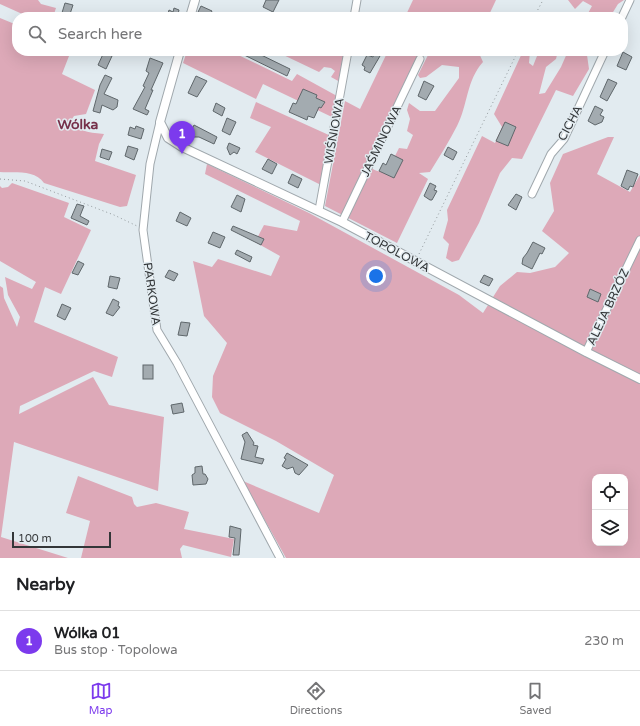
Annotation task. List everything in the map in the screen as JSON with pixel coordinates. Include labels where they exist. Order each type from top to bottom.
[{"type":"street","points":[[191,12],[194,0]]},
{"type":"street","points":[[355,12],[358,0]]},
{"type":"street","points":[[624,12],[630,0]]},
{"type":"street","name":"PARKOWA","points":[[179,56],[150,164],[144,230],[157,330],[177,363],[280,558]]},
{"type":"street","name":"WIŚNIOWA","points":[[319,210],[347,56]]},
{"type":"street","name":"CICHA","points":[[532,194],[551,154],[564,139],[604,56]]},
{"type":"street","name":"JAŚMINOWA","points":[[342,222],[420,59]]},
{"type":"street","name":"TOPOLOWA","points":[[160,122],[168,138],[182,147],[319,210],[415,262],[640,379]]},
{"type":"street","name":"ALEJA BRZÓZ","points":[[586,352],[640,240]]},
{"type":"path","points":[[536,12],[542,0]]},
{"type":"path","points":[[415,262],[516,56]]},
{"type":"path","points":[[0,179],[25,181],[114,215],[144,230]]},
{"type":"shaded area","points":[[0,0],[38,0],[41,4],[56,8],[55,12],[18,12],[0,4]]},
{"type":"shaded area","points":[[413,0],[496,0],[490,12],[407,12]]},
{"type":"shaded area","points":[[568,0],[624,0],[618,4],[613,12],[589,12],[592,6],[583,1],[575,9]]},
{"type":"shaded area","points":[[0,18],[12,23],[12,56],[69,56],[62,74],[95,90],[86,114],[74,116],[72,119],[77,127],[85,131],[104,134],[99,144],[95,161],[136,175],[127,206],[120,207],[44,183],[40,179],[30,174],[0,172]]},
{"type":"shaded area","points":[[185,56],[240,56],[292,81],[297,74],[337,96],[334,118],[263,84],[256,99],[183,63]]},
{"type":"shaded area","points":[[285,56],[344,56],[340,82],[331,77],[335,71],[331,68],[324,67],[319,72]]},
{"type":"shaded area","points":[[386,56],[419,56],[406,80],[367,165],[375,170],[388,170],[399,148],[407,149],[413,135],[407,131],[410,119],[407,110],[409,103],[420,111],[435,111],[459,78],[459,67],[442,65],[426,77],[420,78],[418,75],[428,56],[480,56],[483,62],[473,77],[461,118],[451,138],[430,172],[419,173],[428,179],[397,243],[325,206],[345,101],[360,109]]},
{"type":"shaded area","points":[[521,56],[530,56],[529,63],[533,66],[537,56],[557,56],[556,59],[546,67],[539,94],[545,93],[566,56],[587,56],[589,69],[573,96],[556,90],[522,159],[512,158],[500,173],[479,223],[459,260],[452,262],[446,258],[449,244],[443,238],[448,220],[447,210],[482,136],[495,143],[502,127],[494,114]]},
{"type":"shaded area","points":[[256,102],[331,136],[321,185],[255,152],[271,127],[250,118]]},
{"type":"shaded area","points":[[608,137],[614,137],[597,174],[630,192],[640,175],[640,558],[286,558],[243,481],[319,513],[334,475],[276,441],[220,413],[212,397],[213,376],[227,343],[204,316],[193,261],[212,267],[218,259],[271,276],[280,256],[255,242],[264,225],[297,231],[300,221],[205,174],[207,164],[309,213],[459,295],[483,313],[500,286],[517,272],[530,273],[555,267],[569,253],[542,231],[554,211],[550,183],[563,154]]},
{"type":"shaded area","points":[[12,183],[69,203],[64,217],[91,230],[61,294],[45,287],[34,322],[118,357],[112,377],[94,371],[20,406],[19,414],[93,377],[109,405],[164,417],[158,491],[14,442],[1,537],[68,558],[0,558],[0,286],[3,288],[4,298],[17,327],[20,317],[8,295],[5,277],[32,289],[36,282],[0,261],[0,186],[2,188],[8,187]]},
{"type":"shaded area","points":[[78,476],[132,497],[134,504],[137,507],[156,503],[189,512],[184,529],[234,539],[231,557],[183,545],[180,549],[182,558],[81,558],[90,521],[66,513]]},
{"type":"building","points":[[266,0],[279,0],[273,12],[263,7]]},
{"type":"building","points":[[65,3],[73,5],[71,12],[62,12]]},
{"type":"building","points":[[201,6],[212,11],[212,12],[198,12]]},
{"type":"building","points":[[174,8],[179,10],[178,12],[173,12]]},
{"type":"building","points":[[628,55],[632,57],[626,70],[617,66],[621,56],[628,56]]},
{"type":"building","points":[[102,56],[112,56],[106,69],[98,65]]},
{"type":"building","points":[[246,56],[263,56],[290,69],[287,76]]},
{"type":"building","points":[[366,56],[380,56],[370,73],[364,70],[365,67],[362,65]]},
{"type":"building","points":[[150,58],[163,63],[151,90],[153,90],[145,109],[149,111],[147,115],[133,109],[145,87],[143,86],[149,73],[146,71]]},
{"type":"building","points":[[105,75],[112,78],[104,94],[118,100],[117,107],[113,110],[102,105],[100,113],[93,111],[100,85]]},
{"type":"building","points":[[196,76],[207,81],[197,97],[188,93]]},
{"type":"building","points":[[608,79],[617,83],[607,101],[600,97]]},
{"type":"building","points":[[424,81],[434,86],[426,100],[418,96]]},
{"type":"building","points":[[303,89],[317,95],[316,98],[325,102],[321,108],[319,107],[314,118],[308,116],[307,120],[289,112],[293,103],[296,104]]},
{"type":"building","points":[[216,103],[225,108],[222,116],[213,111]]},
{"type":"building","points":[[595,106],[603,110],[600,115],[604,117],[602,122],[595,125],[588,121]]},
{"type":"building","points":[[227,118],[236,122],[230,135],[222,131]]},
{"type":"building","points":[[505,122],[516,127],[508,146],[496,141]]},
{"type":"building","points":[[194,125],[217,137],[214,144],[199,137],[193,137],[191,131]]},
{"type":"building","points":[[136,126],[144,129],[141,139],[128,135],[130,127],[135,129]]},
{"type":"building","points":[[229,143],[240,148],[237,154],[234,152],[230,155],[227,148]]},
{"type":"building","points":[[128,146],[138,149],[134,160],[125,156]]},
{"type":"building","points":[[448,147],[457,152],[453,160],[444,155]]},
{"type":"building","points":[[102,149],[112,152],[109,160],[100,157]]},
{"type":"building","points":[[391,154],[403,160],[394,178],[379,171],[383,163],[386,165]]},
{"type":"building","points":[[268,159],[277,164],[272,174],[262,169]]},
{"type":"building","points":[[627,170],[638,174],[633,187],[630,186],[628,190],[621,186]]},
{"type":"building","points":[[292,174],[302,179],[298,188],[288,183]]},
{"type":"building","points":[[430,183],[436,186],[434,190],[437,191],[432,200],[424,196]]},
{"type":"building","points":[[516,194],[522,197],[516,210],[508,205]]},
{"type":"building","points":[[237,195],[245,199],[241,212],[231,207]]},
{"type":"building","points":[[77,204],[84,206],[80,216],[89,221],[87,225],[71,218]]},
{"type":"building","points":[[180,212],[191,218],[187,226],[176,221]]},
{"type":"building","points":[[233,226],[264,239],[261,245],[231,230]]},
{"type":"building","points":[[213,232],[225,237],[220,248],[208,243]]},
{"type":"building","points":[[533,242],[545,248],[542,254],[540,253],[532,269],[522,264],[523,258]]},
{"type":"building","points":[[237,250],[252,257],[250,262],[235,254]]},
{"type":"building","points":[[78,261],[84,264],[78,275],[72,273]]},
{"type":"building","points":[[169,270],[178,274],[174,281],[165,277]]},
{"type":"building","points":[[484,275],[493,279],[489,286],[480,282]]},
{"type":"building","points":[[110,276],[120,278],[117,289],[108,287]]},
{"type":"building","points":[[590,289],[601,294],[598,302],[587,297]]},
{"type":"building","points":[[113,299],[119,302],[118,306],[120,307],[113,316],[106,313]]},
{"type":"building","points":[[62,304],[71,308],[65,320],[57,316]]},
{"type":"building","points":[[181,322],[190,323],[187,336],[178,335]]},
{"type":"building","points":[[143,365],[153,365],[153,379],[143,379]]},
{"type":"building","points":[[182,403],[184,412],[173,414],[171,405]]},
{"type":"building","points":[[247,432],[254,443],[253,445],[258,446],[255,457],[264,459],[262,464],[241,459],[245,442],[242,435]]},
{"type":"building","points":[[287,453],[308,465],[299,475],[295,473],[293,467],[287,469],[282,466],[286,459],[284,458]]},
{"type":"building","points":[[202,466],[203,474],[205,474],[208,479],[206,484],[193,485],[192,475],[195,473],[195,467]]},
{"type":"building","points":[[230,526],[241,529],[239,555],[233,555],[235,538],[229,537]]},
{"type":"place","name":"Wólka 01","points":[[182,154]]},
{"type":"district","name":"Wólka","points":[[78,124]]}]
